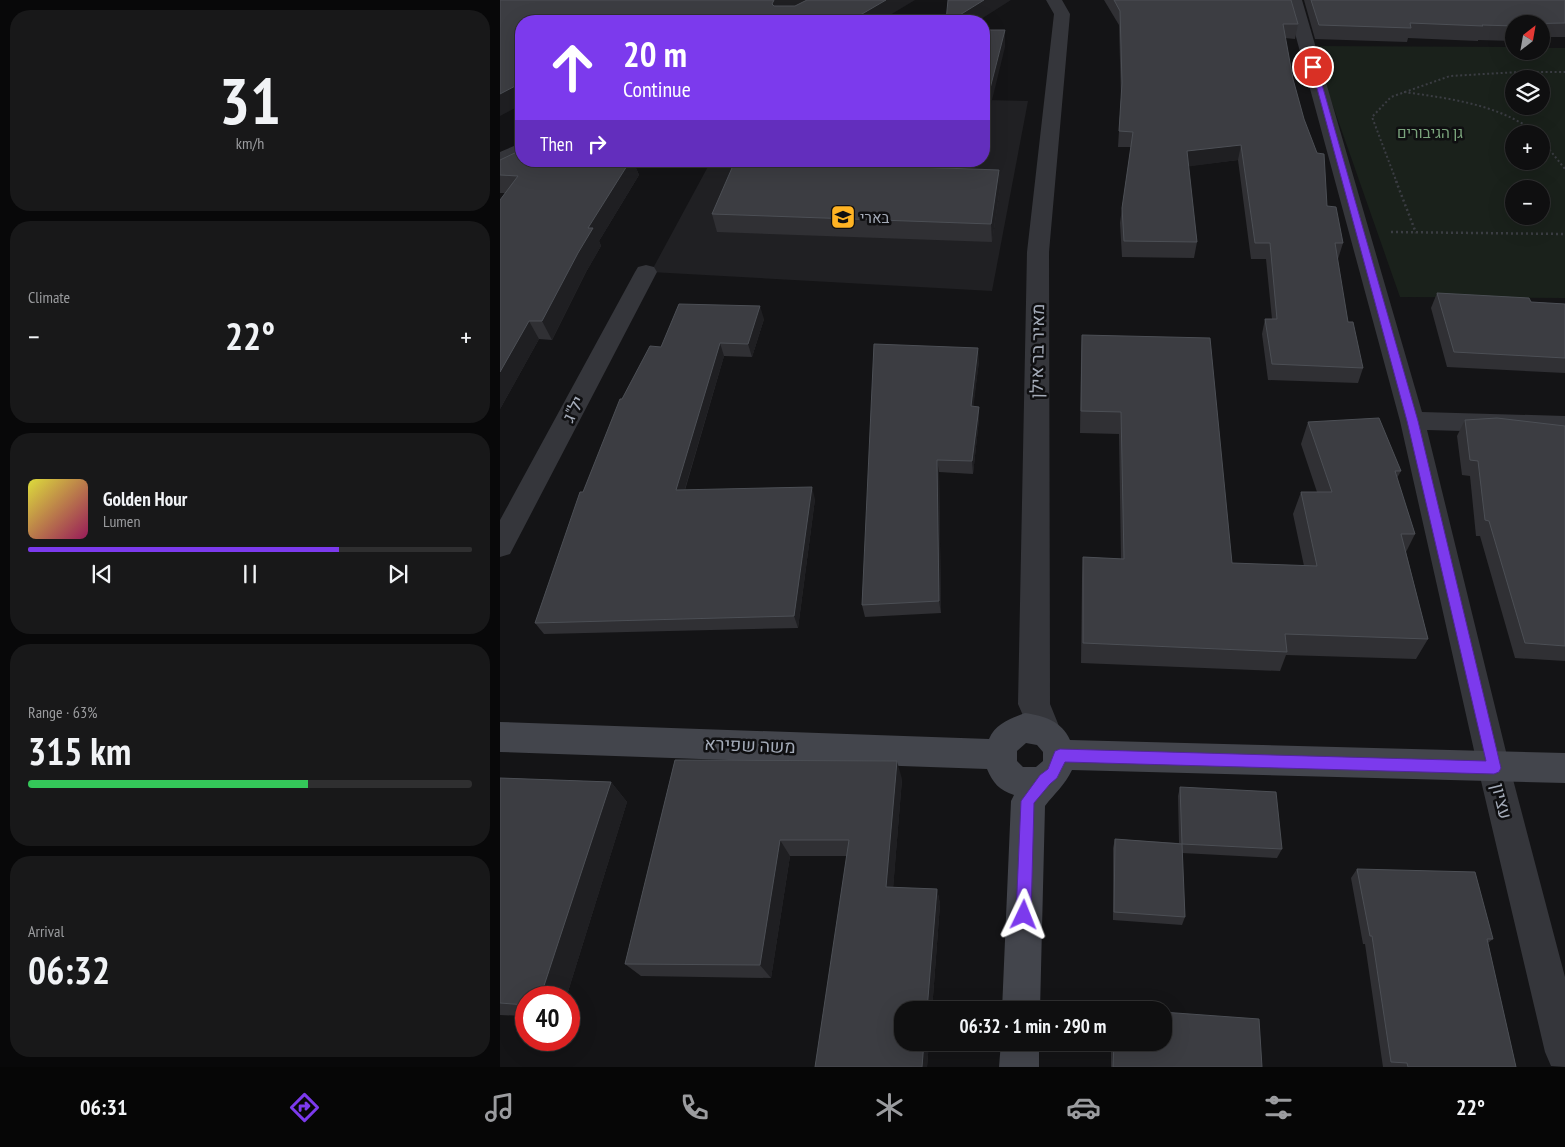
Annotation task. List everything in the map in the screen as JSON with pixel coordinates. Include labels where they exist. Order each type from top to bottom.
[{"type":"street","name":"מאיר בר אילן","points":[[1021,1001],[1030,754],[1038,252],[1062,14],[1054,0]]},
{"type":"street","name":"עציון","points":[[1294,0],[1412,421],[1494,768],[1565,1052]]},
{"type":"street","points":[[500,160],[515,152]]},
{"type":"street","name":"יל\"ג","points":[[500,546],[646,272]]},
{"type":"street","points":[[1412,421],[1565,425]]},
{"type":"street","name":"משה שפירא","points":[[500,737],[1494,768],[1565,768]]},
{"type":"street","points":[[1019,1067],[1020,1051]]},
{"type":"path","points":[[1416,233],[1372,117],[1391,96],[1450,76],[1519,72],[1565,72]]},
{"type":"path","points":[[1402,92],[1457,100],[1496,109],[1523,125]]},
{"type":"path","points":[[1550,150],[1565,169]]},
{"type":"path","points":[[1359,229],[1416,233],[1565,234]]},
{"type":"shaded area","name":"בארי","points":[[990,100],[1028,101],[992,291],[651,272],[708,167],[990,167]]},
{"type":"green space","name":"גן הגיבורים","points":[[1312,46],[1505,47],[1505,60],[1550,60],[1550,48],[1565,48],[1565,298],[1400,297]]},
{"type":"building","points":[[500,0],[774,0],[772,4],[774,6],[795,6],[807,0],[886,0],[860,15],[515,15],[515,86],[500,94]]},
{"type":"building","points":[[948,0],[984,0],[960,15],[947,15]]},
{"type":"building","points":[[1114,0],[1291,0],[1298,24],[1283,24],[1293,79],[1304,119],[1317,153],[1324,154],[1327,206],[1336,207],[1343,243],[1335,243],[1348,322],[1353,322],[1363,368],[1272,364],[1265,319],[1277,319],[1270,243],[1255,243],[1241,145],[1187,151],[1197,242],[1124,241],[1122,208],[1133,132],[1119,131],[1122,83],[1120,11]]},
{"type":"building","points":[[1311,0],[1565,0],[1565,23],[1550,23],[1550,15],[1505,15],[1505,26],[1410,23],[1411,28],[1319,25]]},
{"type":"building","points":[[990,30],[1005,30],[990,89]]},
{"type":"building","points":[[515,153],[515,167],[626,167],[588,228],[593,228],[542,321],[529,321],[500,372],[500,200],[518,176],[500,175],[500,160]]},
{"type":"building","points":[[732,167],[915,167],[999,170],[991,224],[712,214]]},
{"type":"building","points":[[1437,293],[1529,298],[1531,302],[1565,304],[1565,358],[1454,352]]},
{"type":"building","points":[[679,304],[760,306],[748,344],[720,343],[676,490],[812,487],[794,616],[535,623],[580,492],[583,492],[620,399],[622,399],[650,346],[661,347]]},
{"type":"building","points":[[1082,335],[1210,338],[1232,563],[1317,566],[1301,492],[1332,492],[1308,422],[1379,418],[1401,471],[1395,471],[1415,534],[1401,534],[1428,639],[1285,634],[1287,652],[1083,643],[1083,557],[1124,559],[1121,412],[1081,411]]},
{"type":"building","points":[[874,344],[978,348],[971,406],[979,407],[972,461],[937,460],[939,601],[862,605]]},
{"type":"building","points":[[1497,418],[1565,426],[1565,646],[1525,643],[1489,521],[1485,520],[1478,461],[1470,460],[1465,420]]},
{"type":"building","points":[[675,760],[897,761],[886,887],[937,889],[928,1001],[894,1001],[894,1051],[923,1051],[922,1067],[815,1067],[849,840],[780,840],[760,965],[625,964]]},
{"type":"building","points":[[500,778],[611,782],[544,986],[515,986],[515,1004],[500,1003]]},
{"type":"building","points":[[1180,787],[1276,792],[1282,849],[1182,844]]},
{"type":"building","points":[[1115,839],[1182,844],[1185,917],[1114,912]]},
{"type":"building","points":[[1357,869],[1475,872],[1493,939],[1487,939],[1516,1067],[1408,1067],[1407,1063],[1391,1062],[1372,936],[1370,936]]},
{"type":"building","points":[[1172,1013],[1259,1019],[1262,1067],[1113,1067],[1114,1051],[1172,1051]]},
{"type":"place","name":"בארי","points":[[843,217]]},
{"type":"route","points":[[1024,915],[1028,801],[1045,779],[1053,773],[1060,755],[1494,768],[1412,421],[1313,67]]}]
